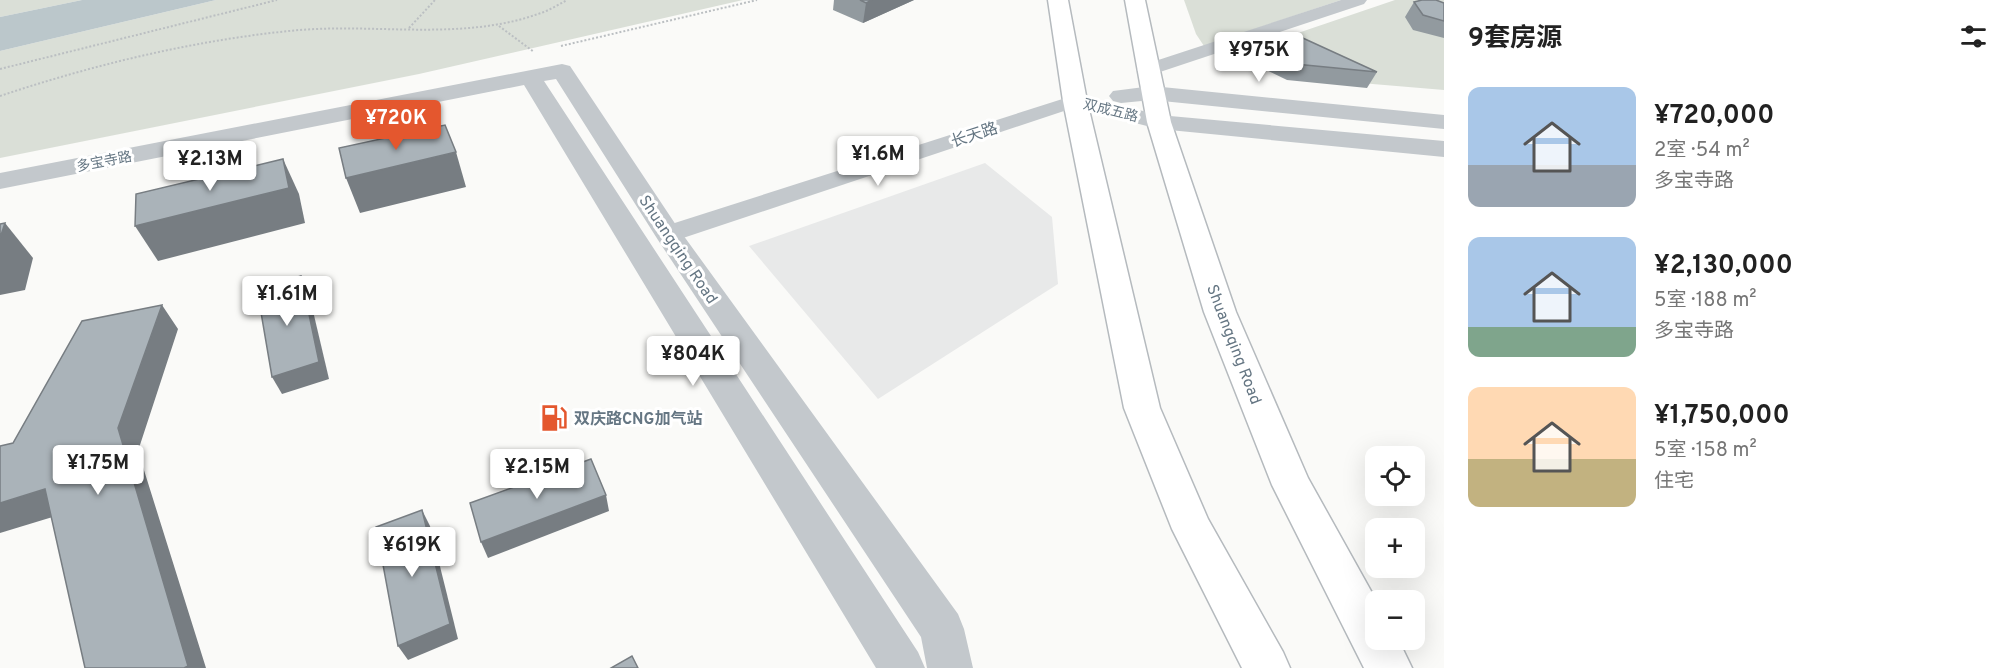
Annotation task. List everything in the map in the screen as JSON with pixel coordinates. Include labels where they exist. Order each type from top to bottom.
[{"type":"main road","points":[[1058,0],[1075,101],[1142,408],[1192,529],[1267,668]]},
{"type":"main road","name":"Shuangqing Road","points":[[1135,0],[1153,95],[1220,312],[1291,485],[1389,668]]},
{"type":"street","points":[[1153,95],[1358,0]]},
{"type":"street","name":"多宝寺路","points":[[0,181],[547,61]]},
{"type":"street","name":"Shuangqing Road","points":[[547,61],[942,629],[950,668]]},
{"type":"street","name":"Shuangqing Road","points":[[547,61],[902,668]]},
{"type":"street","name":"双成五路","points":[[1075,101],[1153,95],[1444,122]]},
{"type":"street","name":"双成五路","points":[[1153,95],[1444,149]]},
{"type":"street","name":"长天路","points":[[668,234],[1075,101]]},
{"type":"path","points":[[0,69],[277,0]]},
{"type":"path","points":[[408,28],[435,0]]},
{"type":"path","points":[[0,96],[153,54],[291,31],[499,25],[556,8],[567,0]]},
{"type":"path","points":[[499,25],[547,61],[757,0]]},
{"type":"shaded area","points":[[0,0],[82,0],[0,17]]},
{"type":"shaded area","points":[[82,0],[216,0],[0,51],[0,17]]},
{"type":"shaded area","points":[[216,0],[743,0],[419,74],[0,158],[0,51]]},
{"type":"shaded area","points":[[1184,0],[1341,0],[1204,46],[1196,34]]},
{"type":"shaded area","points":[[1395,0],[1444,0],[1444,90],[1325,80],[1257,47]]},
{"type":"shaded area","points":[[985,163],[1052,217],[1058,284],[878,399],[749,246]]},
{"type":"building","points":[[1436,0],[1444,3],[1444,21],[1423,15],[1414,2]]},
{"type":"building","points":[[1294,34],[1377,72],[1295,64],[1258,46]]},
{"type":"building","points":[[445,125],[456,152],[346,178],[339,148]]},
{"type":"building","points":[[283,159],[289,188],[135,226],[136,194]]},
{"type":"building","points":[[5,223],[0,238],[0,224]]},
{"type":"building","points":[[301,276],[319,362],[272,377],[257,289]]},
{"type":"building","points":[[162,305],[118,428],[188,666],[184,668],[85,668],[45,489],[0,503],[0,446],[13,443],[82,321]]},
{"type":"building","points":[[591,459],[606,495],[481,542],[470,503]]},
{"type":"building","points":[[422,510],[450,624],[398,646],[376,527]]},
{"type":"building","points":[[632,656],[638,668],[611,668]]},
{"type":"place","name":"双庆路CNG加气站","points":[[554,418]]}]
